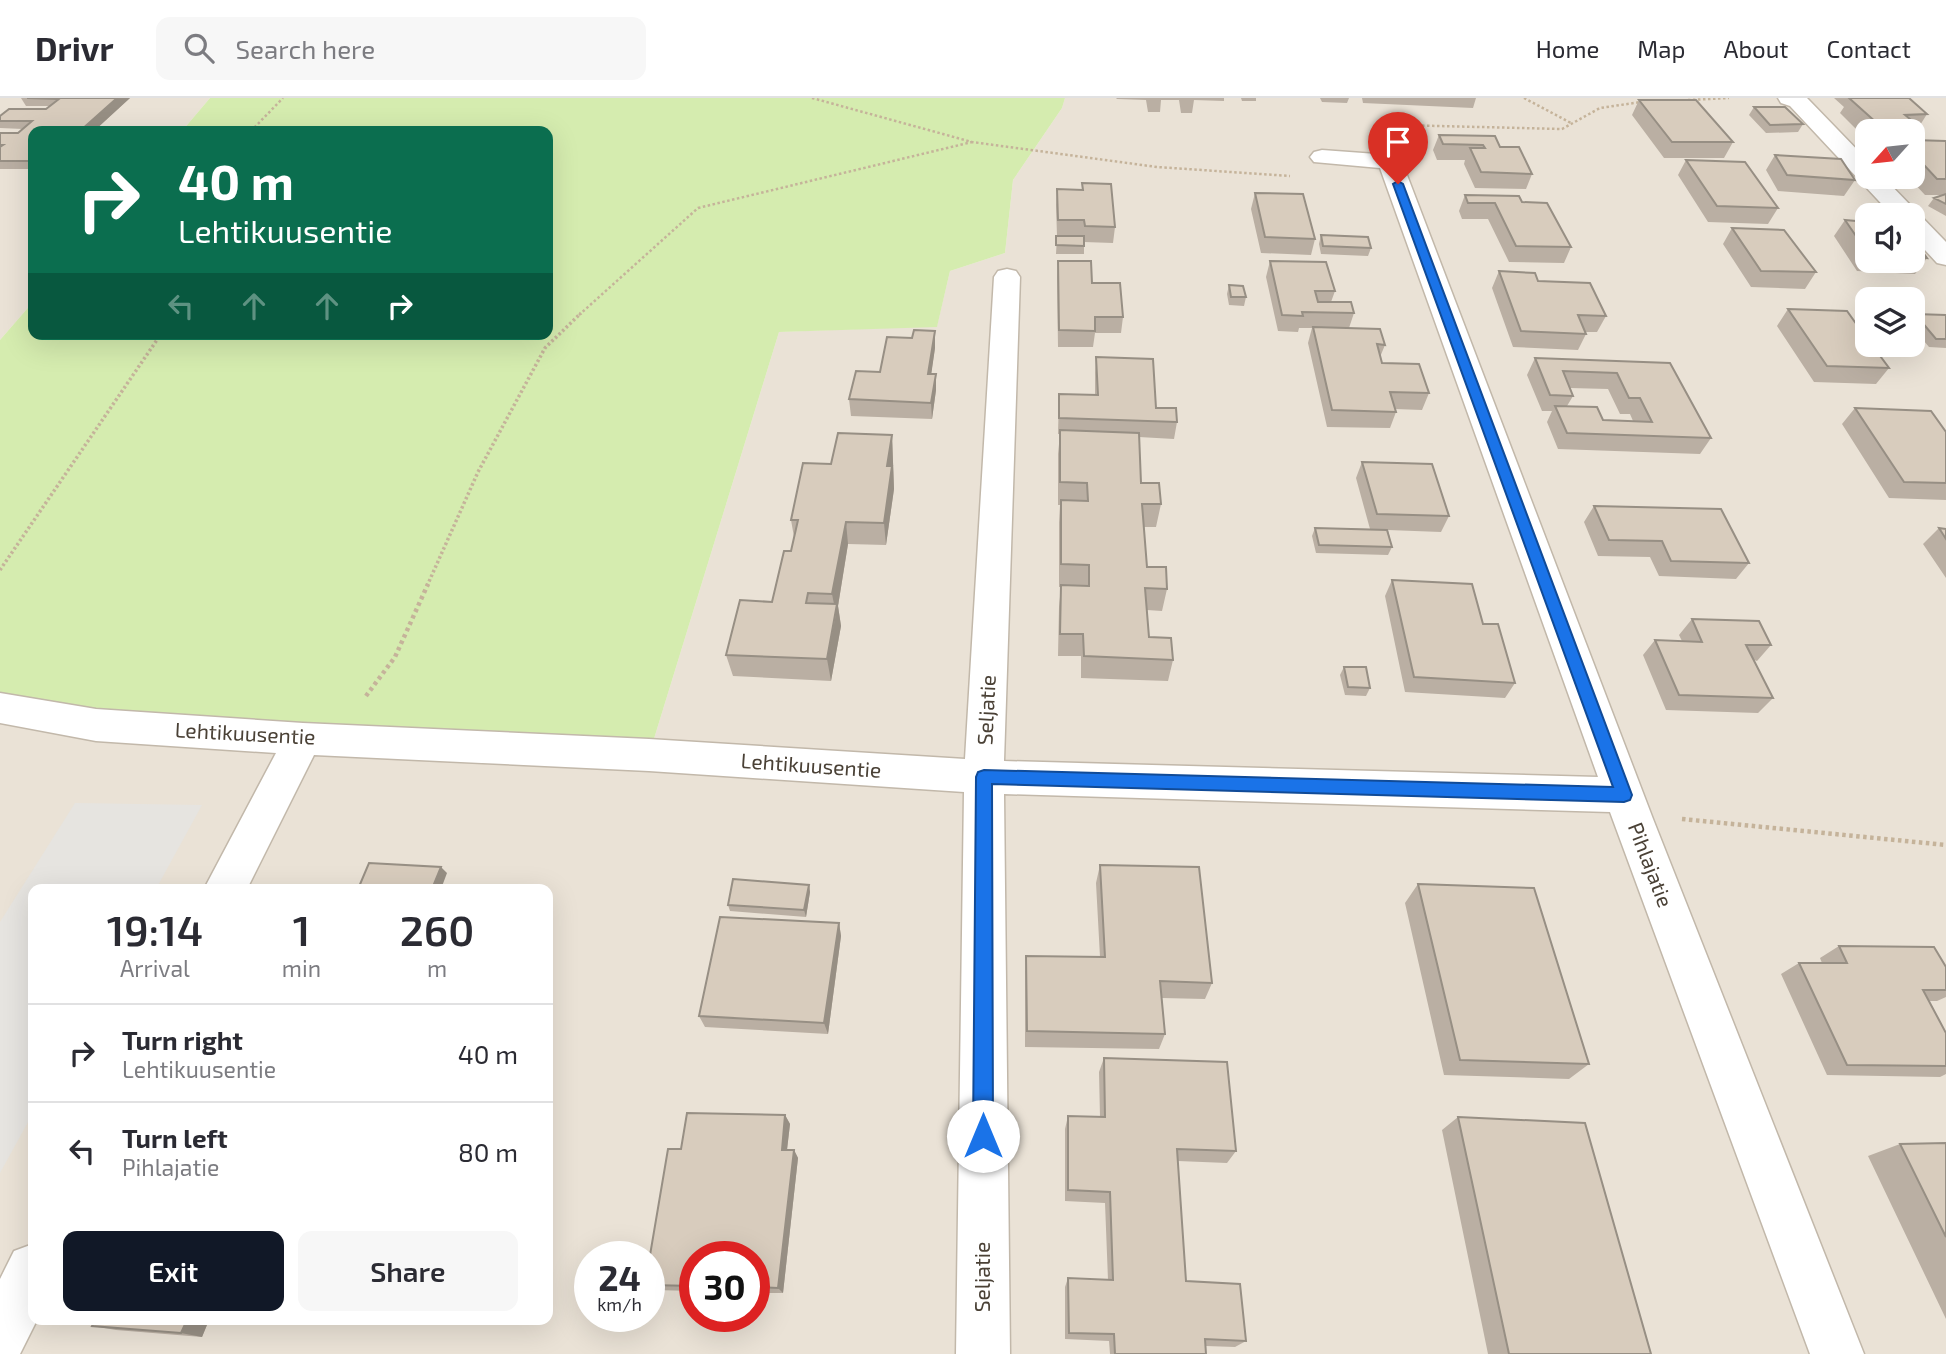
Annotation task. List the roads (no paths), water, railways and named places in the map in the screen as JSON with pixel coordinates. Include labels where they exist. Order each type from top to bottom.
[{"type":"street","points":[[1789,98],[1798,101],[1855,160]]},
{"type":"street","name":"Pihlajatie","points":[[1322,157],[1390,162],[1624,795],[1837,1354]]},
{"type":"street","points":[[1882,189],[1895,203]]},
{"type":"street","points":[[1925,235],[1946,257]]},
{"type":"street","name":"Seljatie","points":[[983,1354],[984,777],[1007,277]]},
{"type":"street","name":"Lehtikuusentie","points":[[0,708],[96,725],[984,777],[1624,795]]},
{"type":"street","points":[[228,884],[318,739]]},
{"type":"street","points":[[0,1336],[28,1280]]}]
